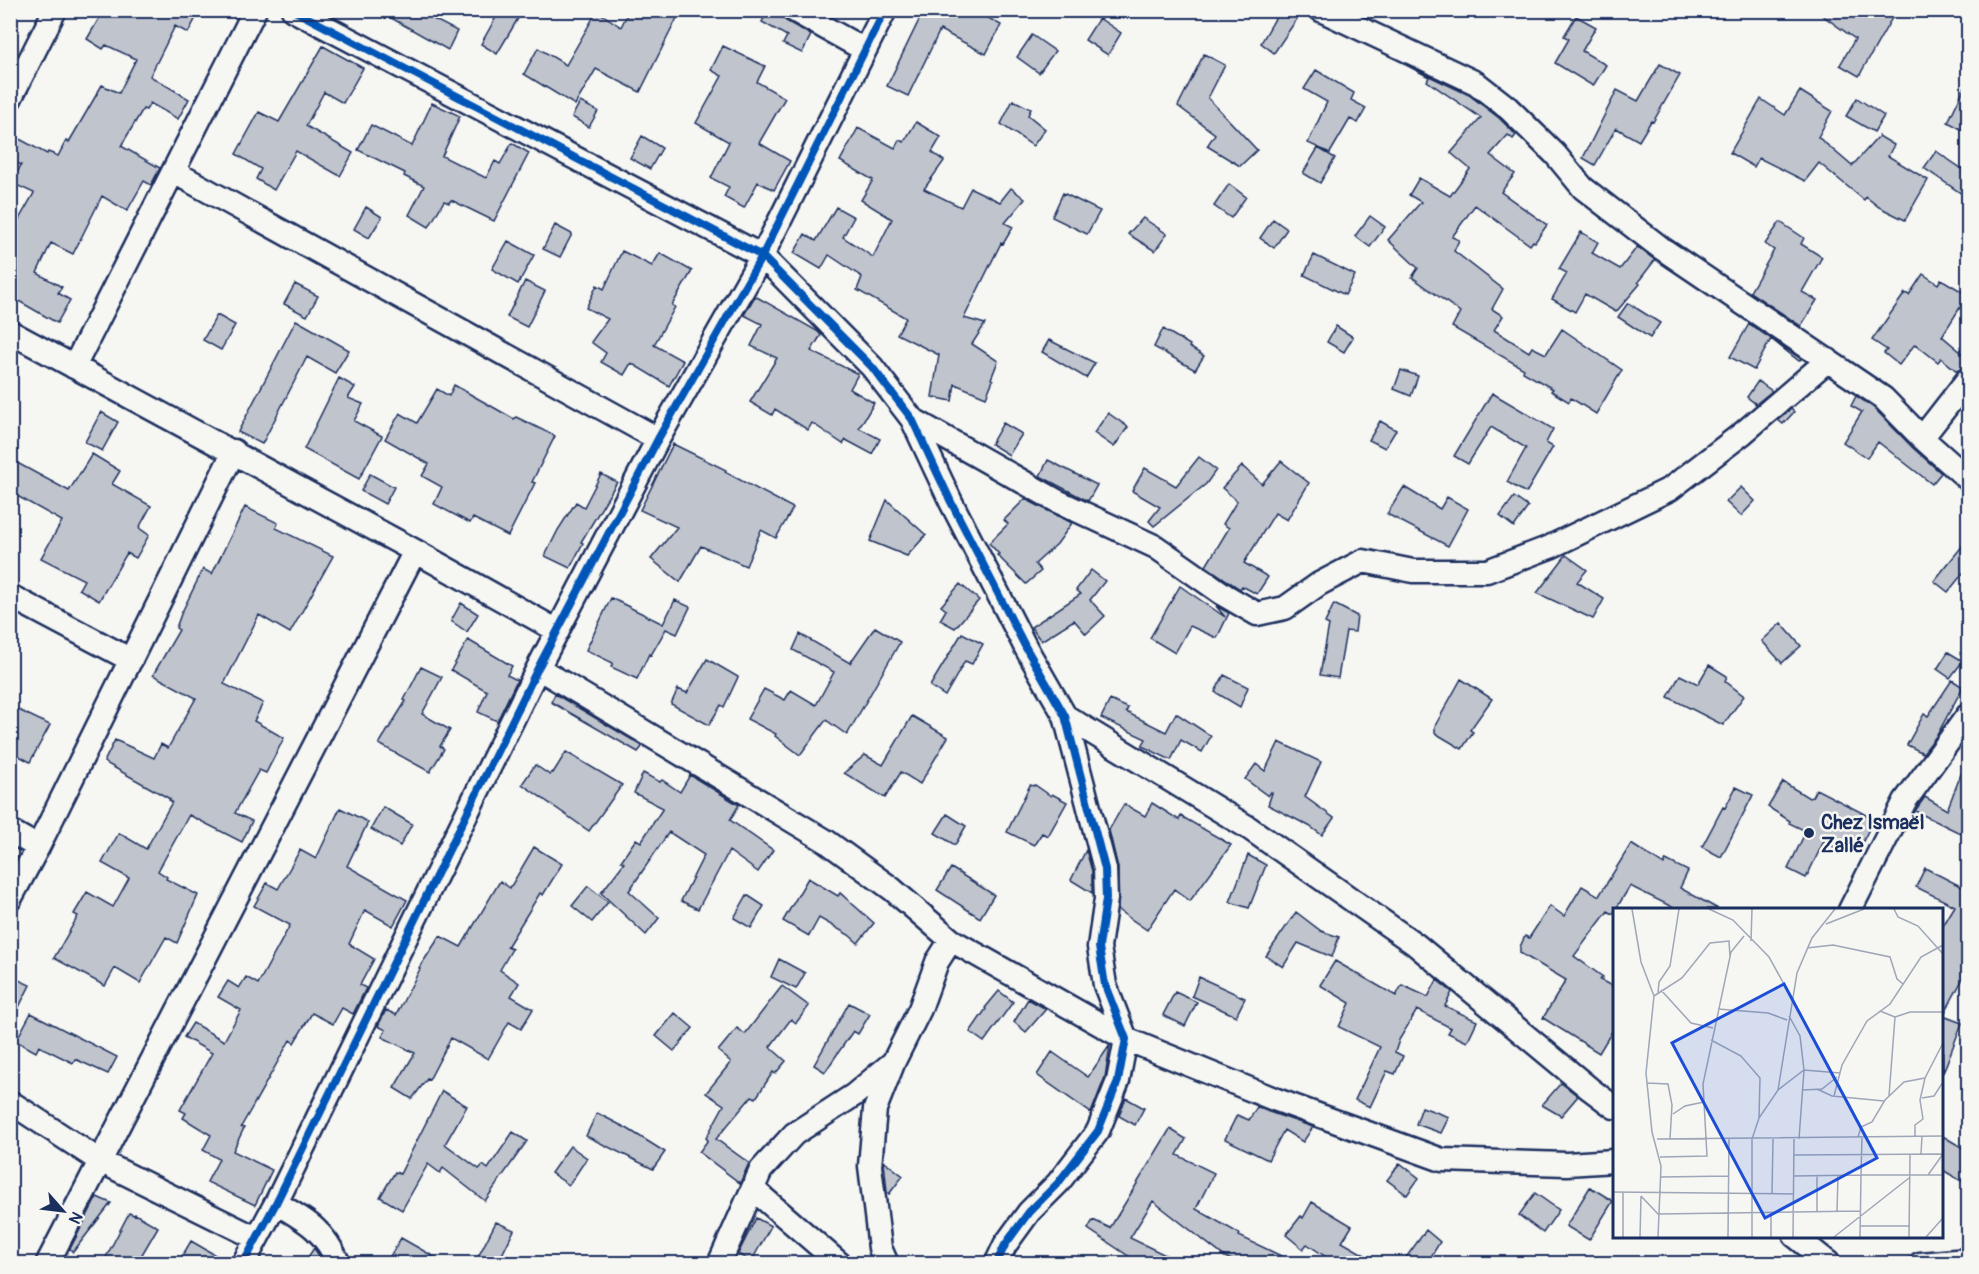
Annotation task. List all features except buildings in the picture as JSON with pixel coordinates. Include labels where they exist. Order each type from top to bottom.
[{"type":"street","points":[[14,85],[55,10]]},
{"type":"street","points":[[74,367],[255,10]]},
{"type":"street","points":[[293,10],[762,256],[872,367],[912,419],[1020,638],[1065,716],[1105,869],[1106,898],[1099,947],[1105,985],[1126,1039],[1118,1081],[1098,1131],[1058,1183],[1029,1212],[1005,1245],[996,1263]]},
{"type":"street","points":[[793,10],[865,50]]},
{"type":"street","points":[[243,1263],[276,1203],[538,668],[658,440],[762,256],[885,10]]},
{"type":"street","points":[[1321,10],[1476,83],[1508,108],[1555,154],[1583,188],[1661,248],[1883,398],[1922,438],[1968,479]]},
{"type":"street","points":[[174,172],[658,440]]},
{"type":"street","points":[[10,332],[234,452],[558,631]]},
{"type":"street","points":[[912,419],[1057,501],[1155,547],[1226,596],[1257,614],[1285,608],[1319,584],[1363,561],[1413,571],[1487,571],[1550,547],[1670,489],[1743,434],[1828,360]]},
{"type":"street","points":[[1922,438],[1968,379]]},
{"type":"street","points":[[10,899],[234,452]]},
{"type":"street","points":[[46,1263],[415,551]]},
{"type":"street","points":[[10,596],[131,660]]},
{"type":"street","points":[[538,668],[826,841],[892,889],[951,940],[1126,1039],[1274,1099],[1442,1160],[1567,1164],[1613,1161]]},
{"type":"street","points":[[1851,908],[1905,801],[1968,715]]},
{"type":"street","points":[[1065,716],[1249,828],[1416,944],[1613,1106]]},
{"type":"street","points":[[10,831],[38,847]]},
{"type":"street","points":[[888,1263],[880,1248],[870,1166],[876,1109],[894,1061],[920,1009],[937,962],[951,940]]},
{"type":"street","points":[[719,1263],[761,1170],[794,1134],[854,1095],[894,1061]]},
{"type":"street","points":[[10,1102],[100,1161],[256,1238]]},
{"type":"street","points":[[753,1189],[840,1263]]},
{"type":"street","points":[[276,1203],[308,1222],[331,1245],[339,1263]]},
{"type":"street","points":[[1798,1238],[1830,1263]]},
{"type":"street","points":[[1920,1263],[1968,1260]]},
{"type":"cycle path","points":[[293,10],[762,256],[872,367],[912,419],[951,502],[1026,648],[1065,716],[1105,869],[1106,899],[1099,947],[1105,985],[1126,1039],[1118,1081],[1098,1131],[1058,1183],[1029,1212],[1005,1245],[996,1264]]},
{"type":"cycle path","points":[[243,1264],[276,1203],[538,668],[658,439],[762,256],[885,10]]},
{"type":"place","name":"Chez Ismaël Zallé","points":[[1809,833]]}]
